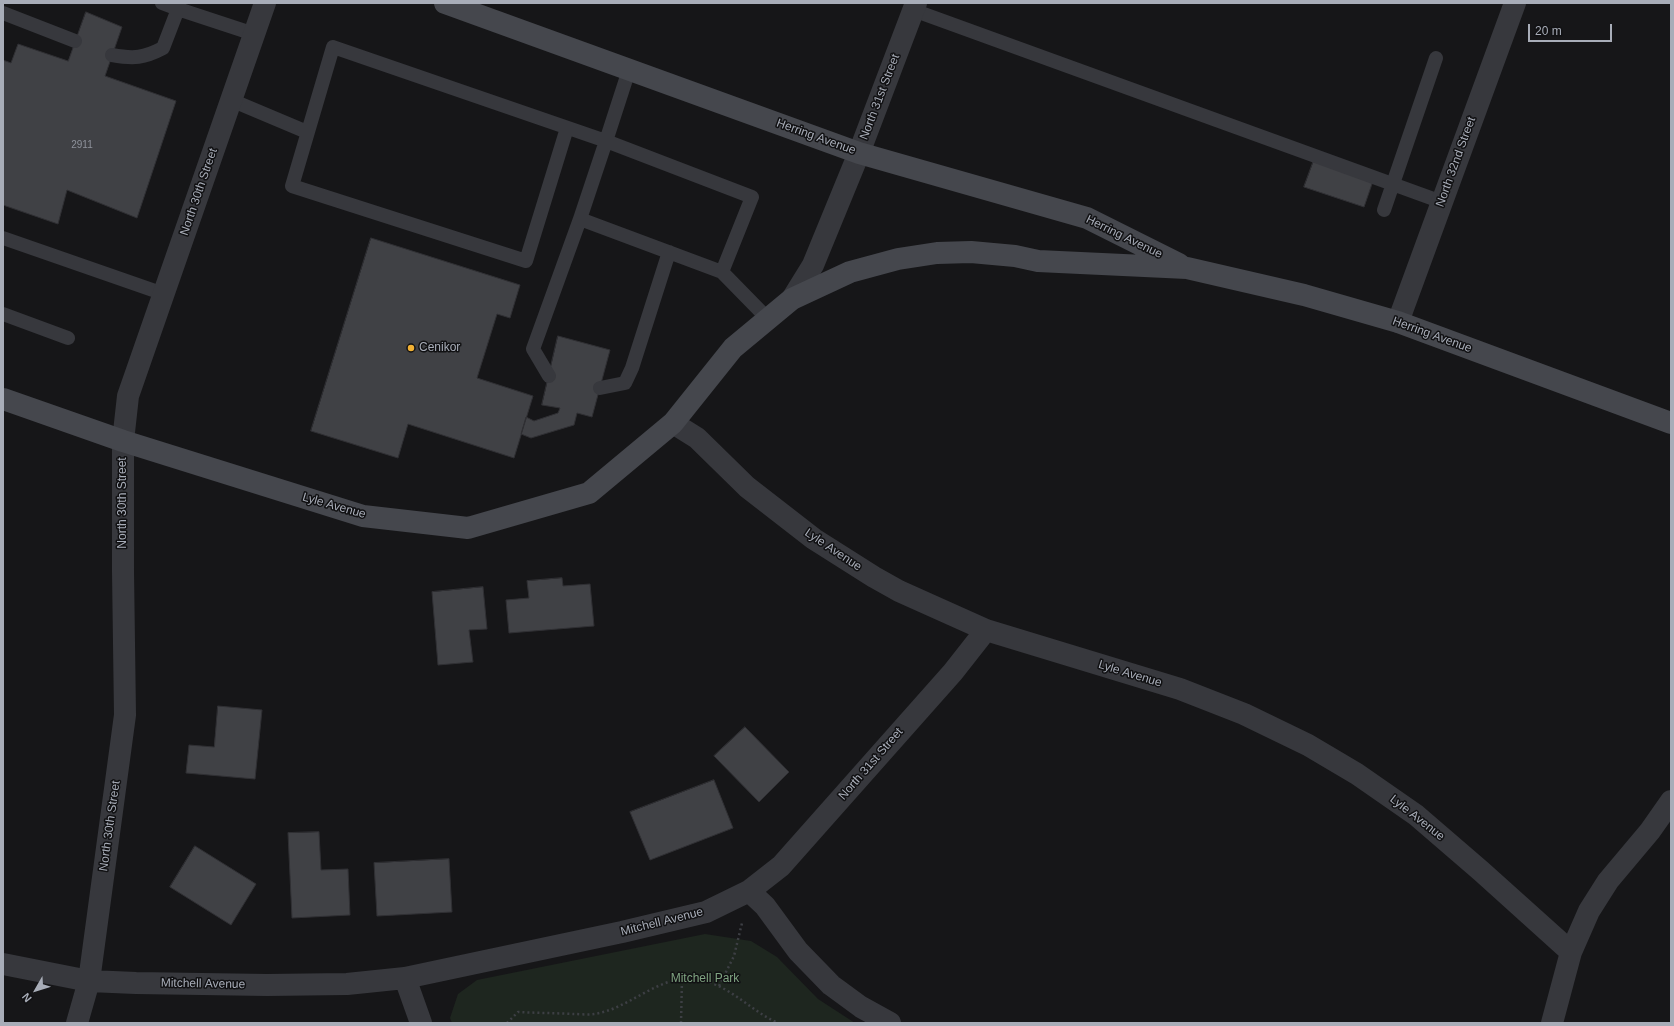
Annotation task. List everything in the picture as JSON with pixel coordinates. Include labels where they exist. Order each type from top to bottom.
[{"type":"main road","name":"Herring Avenue","points":[[445,3],[859,153],[1087,218],[1187,268]]},
{"type":"main road","name":"Herring Avenue","points":[[792,299],[850,272],[898,259],[937,253],[971,252],[1015,256],[1038,260],[1187,268],[1304,295],[1398,322],[1671,423]]},
{"type":"main road","name":"Lyle Avenue","points":[[3,399],[123,441],[363,516],[468,528],[589,493],[673,423],[733,348],[792,299]]},
{"type":"street","name":"North 30th Street","points":[[77,1023],[89,981],[125,715],[123,441],[128,396],[265,3]]},
{"type":"street","name":"North 32nd Street","points":[[1398,322],[1515,3]]},
{"type":"street","name":"North 31st Street","points":[[792,299],[813,265],[859,153],[914,7]]},
{"type":"street","name":"Lyle Avenue","points":[[673,423],[697,438],[747,487],[814,539],[899,591],[986,630],[1180,689],[1244,714],[1308,745],[1357,774],[1416,815],[1571,952]]},
{"type":"street","name":"North 31st Street","points":[[749,891],[781,866],[953,672],[986,630]]},
{"type":"street","points":[[1552,1023],[1571,952],[1589,911],[1608,881],[1650,831],[1671,801]]},
{"type":"street","name":"Mitchell Avenue","points":[[3,964],[89,981],[267,985],[347,984],[405,978],[622,932],[706,912],[749,891]]},
{"type":"street","points":[[749,891],[765,906],[798,951],[831,985],[861,1007],[890,1023]]},
{"type":"street","points":[[405,978],[421,1023]]},
{"type":"lane","points":[[162,3],[254,34]]},
{"type":"lane","points":[[914,7],[1442,202]]},
{"type":"lane","points":[[112,55],[127,58],[149,56],[163,48],[178,9]]},
{"type":"lane","points":[[3,13],[75,41]]},
{"type":"lane","points":[[567,128],[526,261],[292,186],[333,47],[606,141],[752,197],[722,272]]},
{"type":"lane","points":[[1384,210],[1436,58]]},
{"type":"lane","points":[[548,376],[533,349],[580,219],[629,70]]},
{"type":"lane","points":[[231,100],[308,132]]},
{"type":"lane","points":[[580,219],[722,272],[768,319]]},
{"type":"lane","points":[[3,238],[164,294]]},
{"type":"lane","points":[[600,388],[625,383],[630,373],[669,252]]},
{"type":"lane","points":[[3,314],[68,338]]},
{"type":"path","points":[[719,986],[734,956],[749,891]]},
{"type":"path","points":[[681,1023],[682,979]]},
{"type":"path","points":[[507,1023],[518,1012],[594,1014],[625,1005],[662,984],[682,979],[701,980],[719,986],[778,1023]]},
{"type":"green space","name":"Mitchell Park","points":[[705,934],[751,941],[777,957],[818,999],[855,1023],[452,1023],[450,1018],[458,994],[477,980]]},
{"type":"building","points":[[86,12],[122,27],[105,76],[176,101],[137,218],[67,190],[58,224],[3,205],[3,60],[11,63],[18,44],[68,61]]},
{"type":"building","points":[[1314,160],[1373,181],[1364,207],[1304,187]]},
{"type":"building","name":"Cenikor","points":[[371,238],[520,285],[510,318],[497,314],[477,378],[533,396],[514,458],[408,424],[398,458],[311,431]]},
{"type":"building","points":[[558,336],[610,350],[592,417],[577,413],[574,425],[531,438],[521,434],[526,417],[534,421],[558,413],[560,408],[542,405]]},
{"type":"building","points":[[562,578],[563,586],[590,584],[594,626],[509,633],[506,600],[529,598],[527,581]]},
{"type":"building","points":[[483,587],[487,629],[469,630],[473,662],[438,665],[432,592]]},
{"type":"building","points":[[218,706],[262,710],[255,779],[186,773],[189,745],[214,747]]},
{"type":"building","points":[[745,727],[789,772],[759,802],[714,756]]},
{"type":"building","points":[[714,780],[733,828],[650,860],[630,812]]},
{"type":"building","points":[[319,832],[321,870],[348,869],[350,915],[292,918],[288,833]]},
{"type":"building","points":[[195,846],[256,884],[231,925],[170,887]]},
{"type":"building","points":[[449,859],[452,912],[377,916],[374,863]]},
{"type":"place","name":"Cenikor","points":[[411,348]]}]
